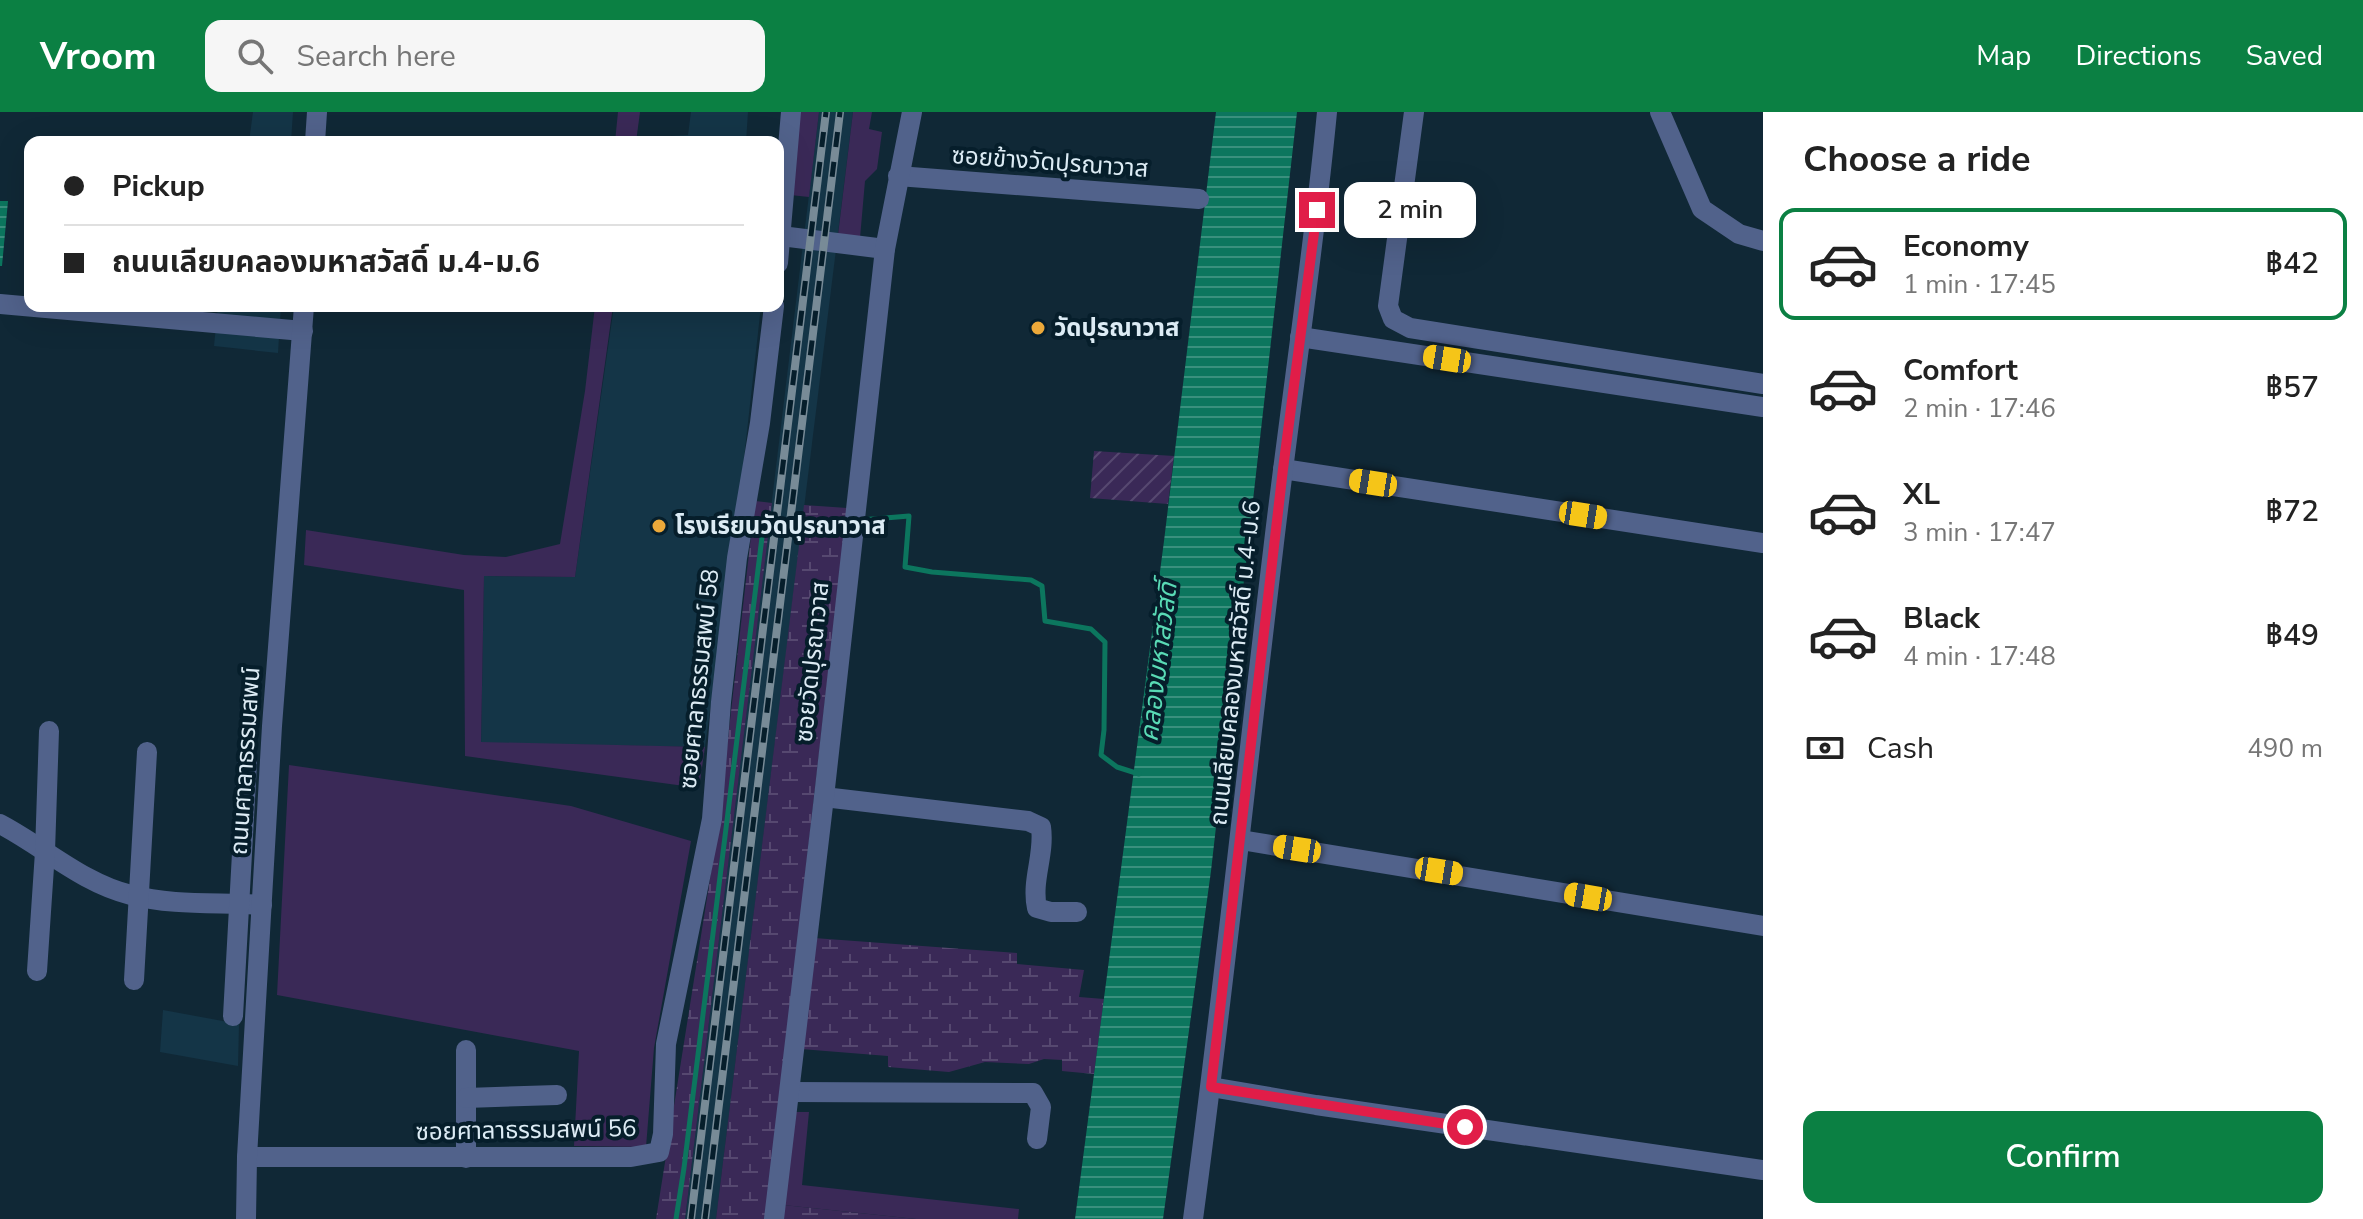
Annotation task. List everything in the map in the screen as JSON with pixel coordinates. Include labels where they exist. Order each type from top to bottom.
[{"type":"street","points":[[315,136],[317,112]]},
{"type":"street","points":[[784,199],[791,112]]},
{"type":"street","name":"ซอยวัดปุรณาวาส","points":[[774,1219],[885,249],[912,112]]},
{"type":"street","name":"ถนนเลียบคลองมหาสวัสดิ์ ม.4-ม.6","points":[[1193,1219],[1327,112]]},
{"type":"street","points":[[1414,112],[1388,306],[1393,319],[1410,328],[1763,384]]},
{"type":"street","points":[[1660,112],[1702,209],[1739,234],[1763,241]]},
{"type":"street","name":"ซอยข้างวัดปุรณาวาส","points":[[898,176],[1199,199]]},
{"type":"street","points":[[784,236],[885,249]]},
{"type":"street","points":[[0,304],[24,306]]},
{"type":"street","points":[[90,312],[303,331]]},
{"type":"street","name":"ถนนศาลาธรรมสพน์","points":[[246,1219],[272,726],[304,312]]},
{"type":"street","name":"ซอยศาลาธรรมสพน์ 58","points":[[712,819],[719,717],[736,573],[760,423],[773,312]]},
{"type":"street","points":[[1300,337],[1763,407]]},
{"type":"street","points":[[1283,469],[1763,543]]},
{"type":"street","points":[[37,971],[49,731]]},
{"type":"street","points":[[134,980],[147,752]]},
{"type":"street","points":[[233,1016],[247,763]]},
{"type":"street","points":[[824,797],[1028,821],[1041,827],[1043,843],[1034,891],[1037,908],[1051,912],[1077,912]]},
{"type":"street","name":"ซอยศาลาธรรมสพน์ 56","points":[[247,1157],[631,1157],[659,1152],[663,1134],[666,1044],[712,819]]},
{"type":"street","points":[[0,824],[107,886],[140,897],[262,905]]},
{"type":"street","points":[[1241,840],[1763,926]]},
{"type":"street","points":[[466,1050],[466,1158]]},
{"type":"street","points":[[1211,1087],[1763,1170]]},
{"type":"street","points":[[790,1092],[1033,1093],[1041,1107],[1037,1139]]},
{"type":"street","points":[[466,1098],[557,1095]]},
{"type":"shaded area","points":[[253,112],[293,112],[291,136],[250,136]]},
{"type":"shaded area","points":[[691,112],[748,112],[746,136],[671,136],[688,135]]},
{"type":"shaded area","points":[[819,112],[853,112],[716,1219],[685,1219]]},
{"type":"shaded area","points":[[217,312],[281,312],[278,353],[214,346]]},
{"type":"shaded area","name":"โรงเรียนวัดปุรณาวาส","points":[[613,312],[760,312],[742,476],[705,747],[481,743],[484,576],[575,577]]},
{"type":"shaded area","points":[[163,1010],[239,1024],[238,1066],[160,1052]]},
{"type":"green space","points":[[618,112],[640,112],[637,136],[616,136]]},
{"type":"green space","points":[[799,112],[819,112],[809,197],[790,195]]},
{"type":"green space","points":[[853,112],[872,112],[869,129],[882,132],[877,169],[865,181],[860,238],[837,243]]},
{"type":"green space","points":[[594,312],[612,312],[575,577],[484,576],[481,742],[705,747],[699,788],[465,756],[464,590],[304,565],[306,530],[464,555],[506,557],[560,544]]},
{"type":"green space","points":[[1094,451],[1174,456],[1168,504],[1090,498]]},
{"type":"green space","points":[[755,501],[772,503],[685,1219],[656,1219],[717,835]]},
{"type":"green space","points":[[804,505],[847,508],[766,1219],[716,1219]]},
{"type":"green space","points":[[289,765],[571,806],[691,841],[654,1048],[646,1147],[574,1146],[579,1051],[277,995]]},
{"type":"green space","points":[[814,938],[1017,953],[1017,964],[1084,970],[1079,997],[1104,999],[1094,1074],[1062,1071],[1062,1060],[1044,1059],[1029,1064],[985,1062],[949,1072],[888,1067],[888,1056],[801,1049]]},
{"type":"green space","points":[[794,1112],[809,1112],[802,1185],[1019,1209],[1018,1219],[916,1219],[783,1205]]},
{"type":"green space","points":[[783,1205],[916,1219],[781,1219]]},
{"type":"water","name":"คลองมหาสวัสดิ์","points":[[1216,112],[1297,112],[1211,871],[1163,1219],[1075,1219],[1164,541]]},
{"type":"water","points":[[0,201],[8,201],[2,266],[0,266]]},
{"type":"waterway","points":[[861,520],[909,516],[905,567],[1031,580],[1042,586],[1045,621],[1091,629],[1105,642],[1101,755],[1117,767],[1139,774]]},
{"type":"waterway","points":[[676,1219],[764,521],[804,524],[846,522]]},
{"type":"railway","points":[[691,1219],[826,112]]},
{"type":"railway","points":[[705,1219],[840,112]]},
{"type":"place","name":"วัดปุรณาวาส","points":[[1038,328]]},
{"type":"place","name":"โรงเรียนวัดปุรณาวาส","points":[[659,526]]},
{"type":"route","points":[[1317,210],[1283,469],[1211,1087],[1465,1127]]}]
